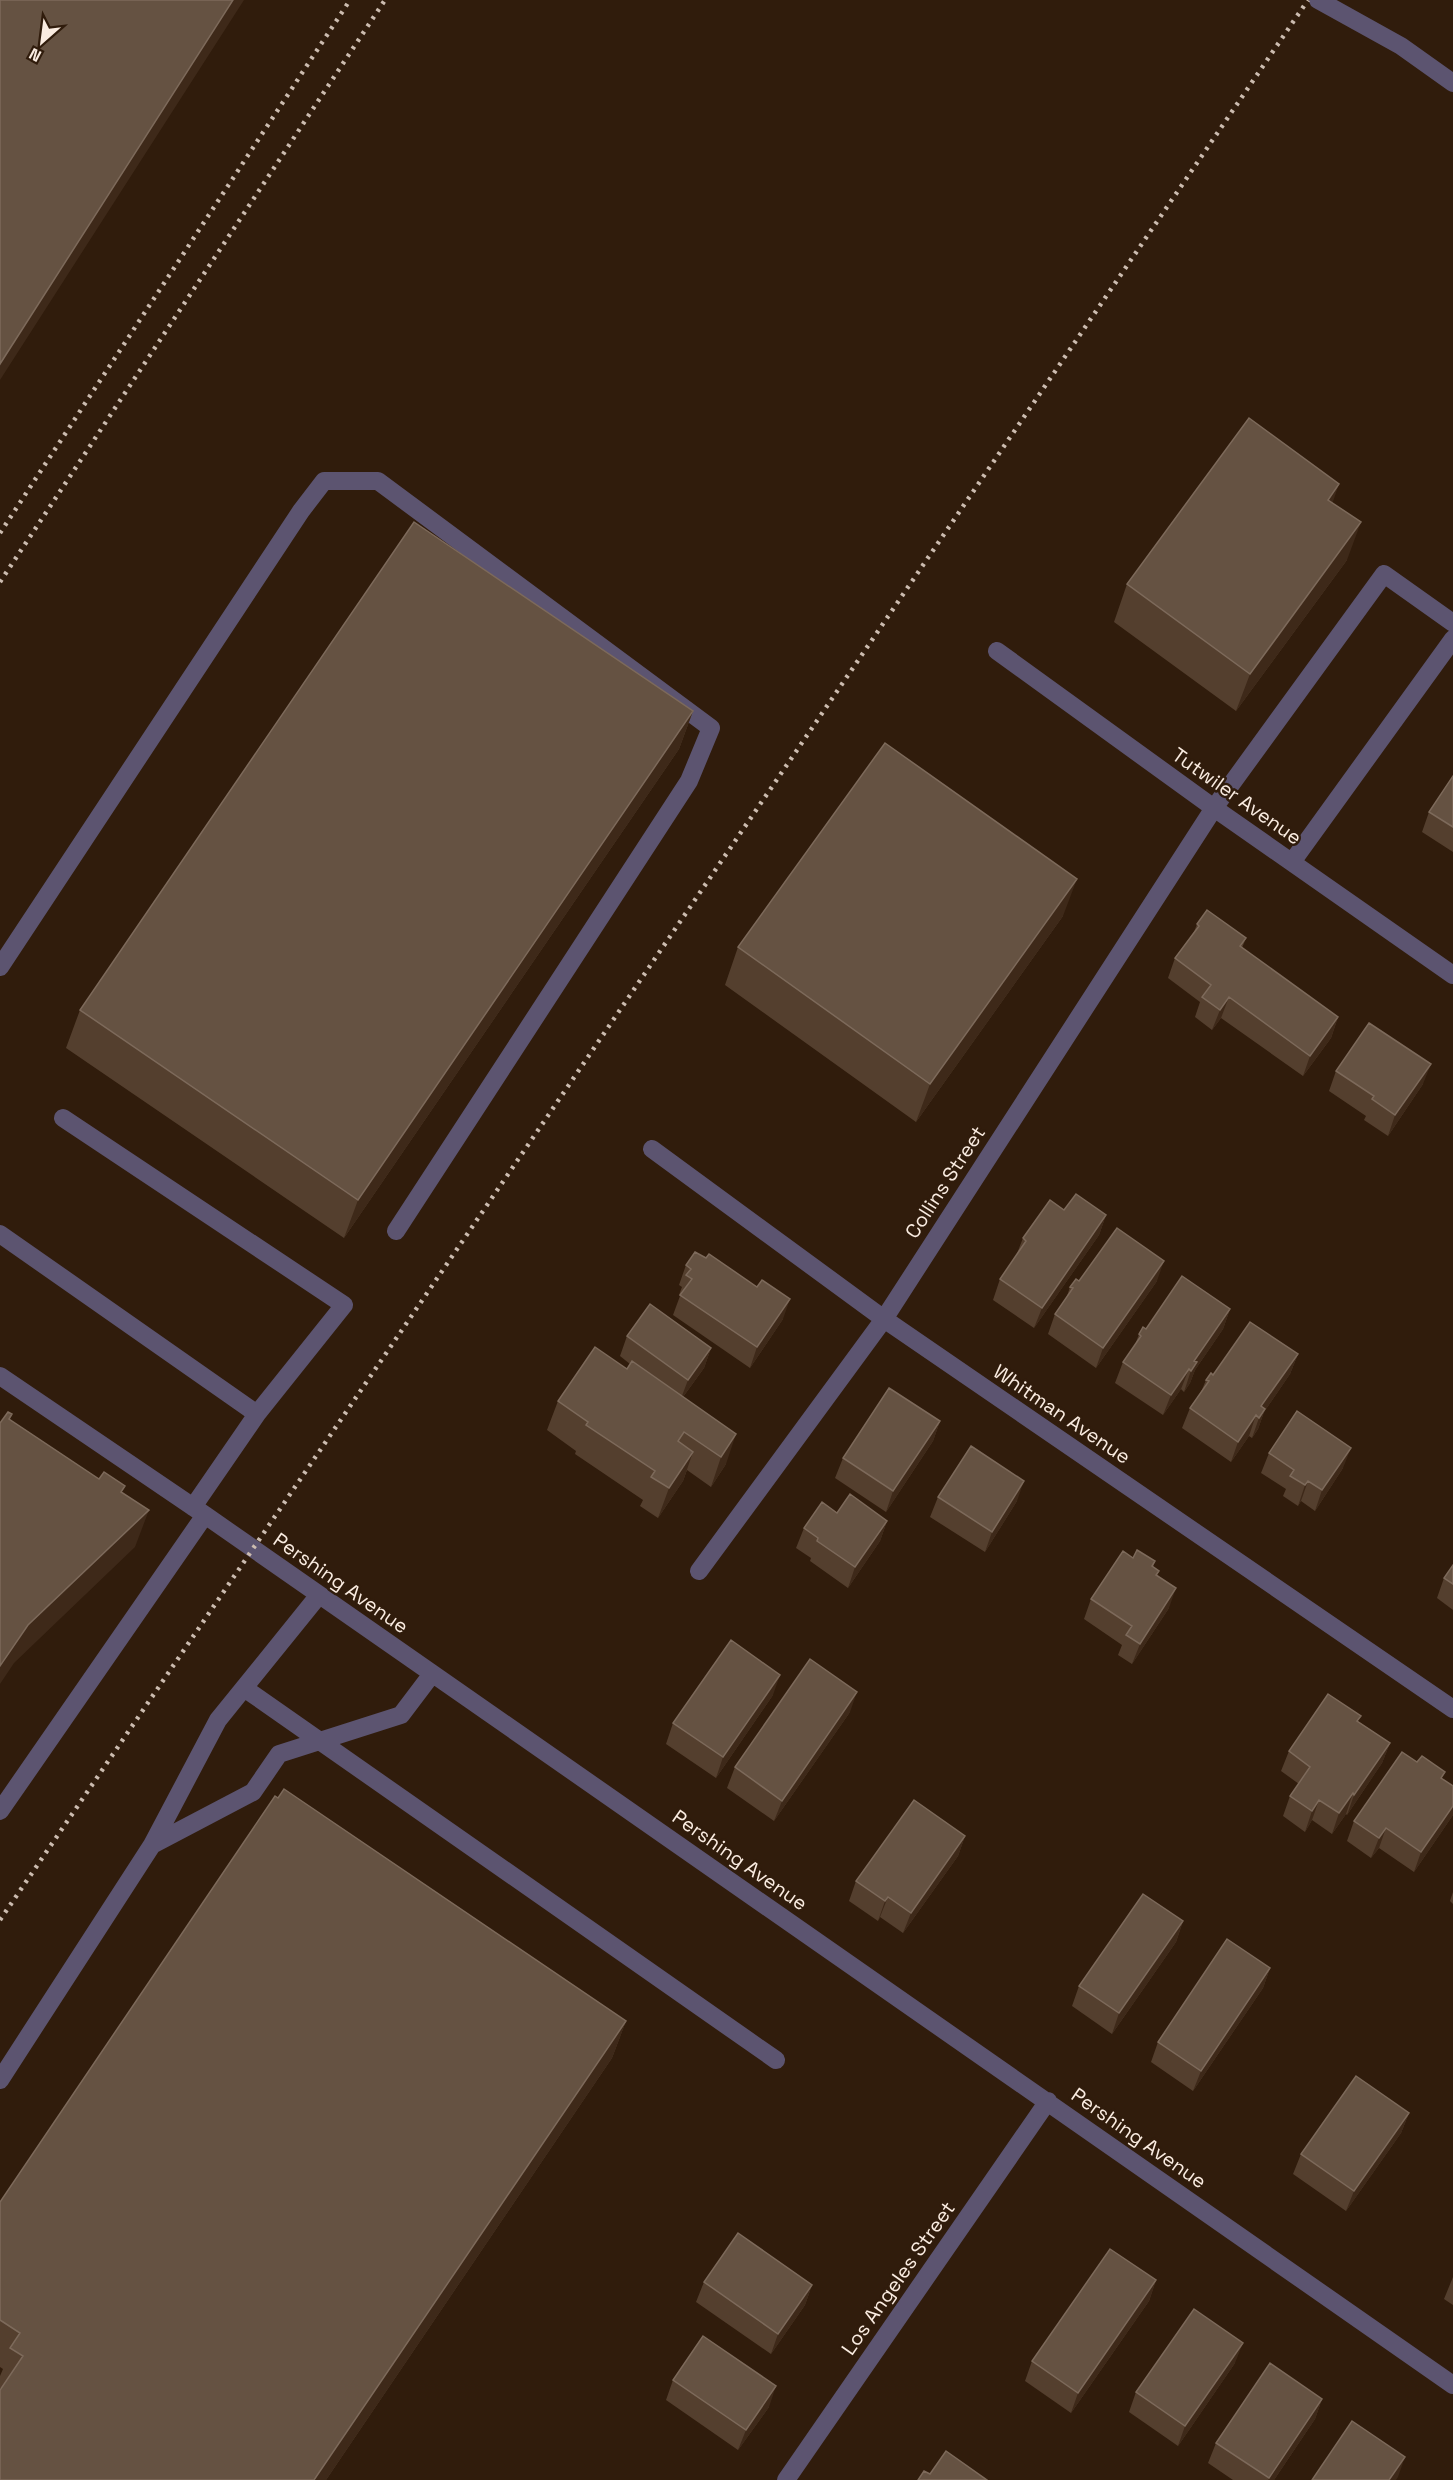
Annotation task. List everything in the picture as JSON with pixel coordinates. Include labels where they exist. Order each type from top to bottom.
[{"type":"street","points":[[1318,0],[1401,46],[1453,83]]},
{"type":"street","points":[[0,967],[295,520],[324,481],[378,481],[711,728],[689,781],[396,1231]]},
{"type":"street","name":"Collins Street","points":[[699,1571],[884,1319],[1214,808],[1384,574],[1453,623]]},
{"type":"street","points":[[1292,862],[1453,639]]},
{"type":"street","name":"Tutwiler Avenue","points":[[997,651],[1214,808],[1453,975]]},
{"type":"street","points":[[0,1811],[199,1511],[257,1414],[345,1305],[63,1118]]},
{"type":"street","name":"Whitman Avenue","points":[[652,1149],[884,1319],[1453,1709]]},
{"type":"street","points":[[0,1234],[257,1414]]},
{"type":"street","name":"Pershing Avenue","points":[[0,1376],[320,1595],[1453,2385]]},
{"type":"street","points":[[0,2080],[152,1845],[218,1720],[320,1595]]},
{"type":"street","points":[[152,1845],[253,1792],[279,1754],[401,1715],[432,1674]]},
{"type":"street","points":[[244,1688],[776,2060]]},
{"type":"street","name":"Los Angeles Street","points":[[786,2480],[1047,2101]]},
{"type":"building","points":[[0,0],[233,0],[0,364]]},
{"type":"building","points":[[1249,418],[1339,484],[1328,500],[1361,522],[1250,674],[1127,584]]},
{"type":"building","points":[[414,522],[693,711],[358,1200],[80,1010]]},
{"type":"building","points":[[885,743],[1077,879],[930,1084],[738,947]]},
{"type":"building","points":[[1453,776],[1453,827],[1429,812]]},
{"type":"building","points":[[1207,910],[1246,938],[1240,946],[1338,1017],[1310,1056],[1229,997],[1220,1010],[1202,997],[1211,985],[1175,958],[1199,926],[1197,924]]},
{"type":"building","points":[[1369,1023],[1431,1064],[1395,1115],[1372,1099],[1374,1096],[1336,1071]]},
{"type":"building","points":[[1076,1194],[1106,1215],[1042,1308],[1000,1279],[1026,1241],[1023,1238],[1050,1200],[1064,1210]]},
{"type":"building","points":[[1117,1228],[1164,1261],[1103,1348],[1055,1314],[1073,1288],[1070,1287],[1076,1279],[1079,1281]]},
{"type":"building","points":[[695,1252],[706,1258],[709,1254],[757,1287],[762,1280],[790,1299],[757,1347],[680,1295],[692,1279],[686,1275],[691,1269],[686,1265]]},
{"type":"building","points":[[1182,1276],[1230,1309],[1194,1361],[1197,1362],[1191,1371],[1189,1369],[1171,1395],[1123,1362],[1141,1336],[1139,1334],[1143,1327],[1146,1329]]},
{"type":"building","points":[[650,1304],[711,1348],[688,1380],[627,1336]]},
{"type":"building","points":[[1250,1322],[1298,1354],[1261,1406],[1265,1409],[1259,1418],[1256,1415],[1238,1442],[1190,1408],[1209,1381],[1206,1380],[1211,1373],[1213,1375]]},
{"type":"building","points":[[595,1347],[627,1369],[632,1361],[736,1434],[721,1457],[684,1432],[678,1441],[693,1452],[669,1488],[651,1477],[655,1471],[586,1425],[588,1422],[558,1401]]},
{"type":"building","points":[[889,1388],[940,1421],[893,1491],[843,1458]]},
{"type":"building","points":[[1297,1411],[1351,1448],[1322,1490],[1308,1481],[1305,1485],[1290,1476],[1294,1470],[1269,1453]]},
{"type":"building","points":[[8,1412],[12,1414],[9,1419],[99,1479],[104,1472],[125,1486],[121,1492],[149,1510],[28,1625],[0,1666],[0,1423]]},
{"type":"building","points":[[971,1446],[1024,1481],[992,1532],[938,1497]]},
{"type":"building","points":[[850,1494],[887,1521],[855,1567],[817,1541],[818,1538],[804,1528],[822,1502],[837,1513]]},
{"type":"building","points":[[1137,1550],[1155,1561],[1152,1566],[1159,1571],[1156,1575],[1176,1588],[1140,1644],[1126,1635],[1132,1626],[1091,1599],[1123,1551],[1133,1558]]},
{"type":"building","points":[[1453,1565],[1453,1584],[1444,1578]]},
{"type":"building","points":[[731,1640],[780,1675],[723,1757],[673,1723]]},
{"type":"building","points":[[810,1659],[857,1692],[782,1801],[735,1767]]},
{"type":"building","points":[[1328,1694],[1361,1716],[1357,1721],[1390,1743],[1339,1813],[1319,1800],[1312,1811],[1290,1796],[1310,1767],[1289,1751]]},
{"type":"building","points":[[1402,1752],[1417,1762],[1422,1756],[1445,1772],[1441,1778],[1453,1786],[1453,1806],[1421,1852],[1386,1828],[1379,1838],[1354,1821]]},
{"type":"building","points":[[284,1789],[626,2021],[314,2480],[0,2480],[0,2390],[23,2356],[10,2348],[20,2333],[0,2320],[0,2202],[275,1796],[278,1798]]},
{"type":"building","points":[[914,1800],[965,1836],[911,1913],[888,1897],[885,1901],[856,1881]]},
{"type":"building","points":[[1143,1894],[1183,1921],[1119,2013],[1079,1986]]},
{"type":"building","points":[[1227,1939],[1270,1968],[1201,2071],[1158,2042]]},
{"type":"building","points":[[1356,2076],[1409,2113],[1354,2191],[1301,2154]]},
{"type":"building","points":[[738,2233],[812,2285],[778,2334],[704,2282]]},
{"type":"building","points":[[1110,2249],[1156,2280],[1078,2393],[1032,2361]]},
{"type":"building","points":[[1194,2309],[1243,2343],[1185,2426],[1136,2392]]},
{"type":"building","points":[[703,2336],[776,2386],[746,2430],[673,2380]]},
{"type":"building","points":[[1270,2363],[1322,2399],[1269,2478],[1216,2443]]},
{"type":"building","points":[[1352,2421],[1405,2457],[1389,2480],[1312,2480]]},
{"type":"building","points":[[946,2451],[987,2480],[918,2480],[924,2471],[930,2474]]},
{"type":"railway","points":[[0,533],[350,0]]},
{"type":"railway","points":[[0,582],[385,0]]},
{"type":"railway","points":[[0,1920],[1308,0]]}]
